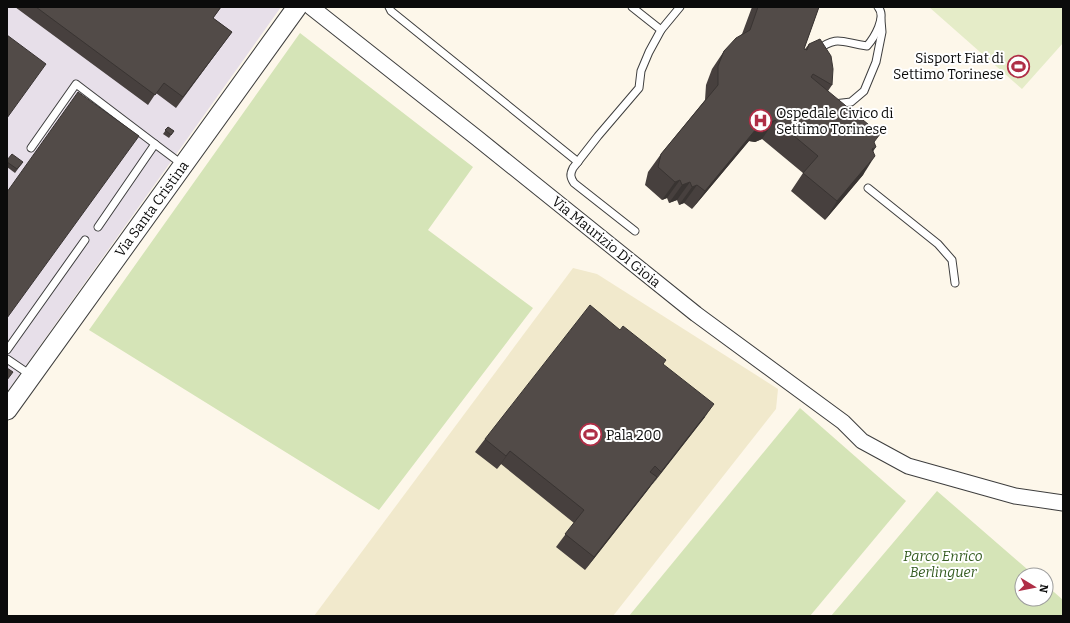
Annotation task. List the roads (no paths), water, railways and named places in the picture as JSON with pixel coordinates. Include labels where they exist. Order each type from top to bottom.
[{"type":"street","name":"Via Santa Cristina","points":[[7,410],[297,7]]},
{"type":"street","name":"Via Maurizio Di Gioia","points":[[311,7],[696,314],[843,422],[862,441],[908,466],[1015,496],[1063,503]]},
{"type":"lane","points":[[388,7],[391,11],[578,162]]},
{"type":"lane","points":[[632,7],[661,30]]},
{"type":"lane","points":[[635,231],[574,183],[570,178],[571,173],[598,136],[639,88],[641,71],[649,52],[661,30],[680,7]]},
{"type":"lane","points":[[827,101],[834,104],[851,102],[864,91],[876,62],[882,32],[881,10],[878,7]]},
{"type":"lane","points":[[813,56],[815,51],[827,42],[840,40],[867,46],[872,40],[881,20]]},
{"type":"lane","points":[[31,148],[76,84],[183,165]]},
{"type":"lane","points":[[98,227],[155,144]]},
{"type":"lane","points":[[868,188],[938,244],[952,260],[954,283]]},
{"type":"lane","points":[[7,350],[85,240]]},
{"type":"lane","points":[[7,359],[32,376]]},
{"type":"place","name":"Sisport Fiat di Settimo Torinese","points":[[1019,66]]},
{"type":"place","name":"Ospedale Civico di Settimo Torinese","points":[[760,121]]},
{"type":"place","name":"Pala 200","points":[[590,435]]},
{"type":"park label","name":"Parco Enrico Berlinguer","points":[[943,564]]}]
